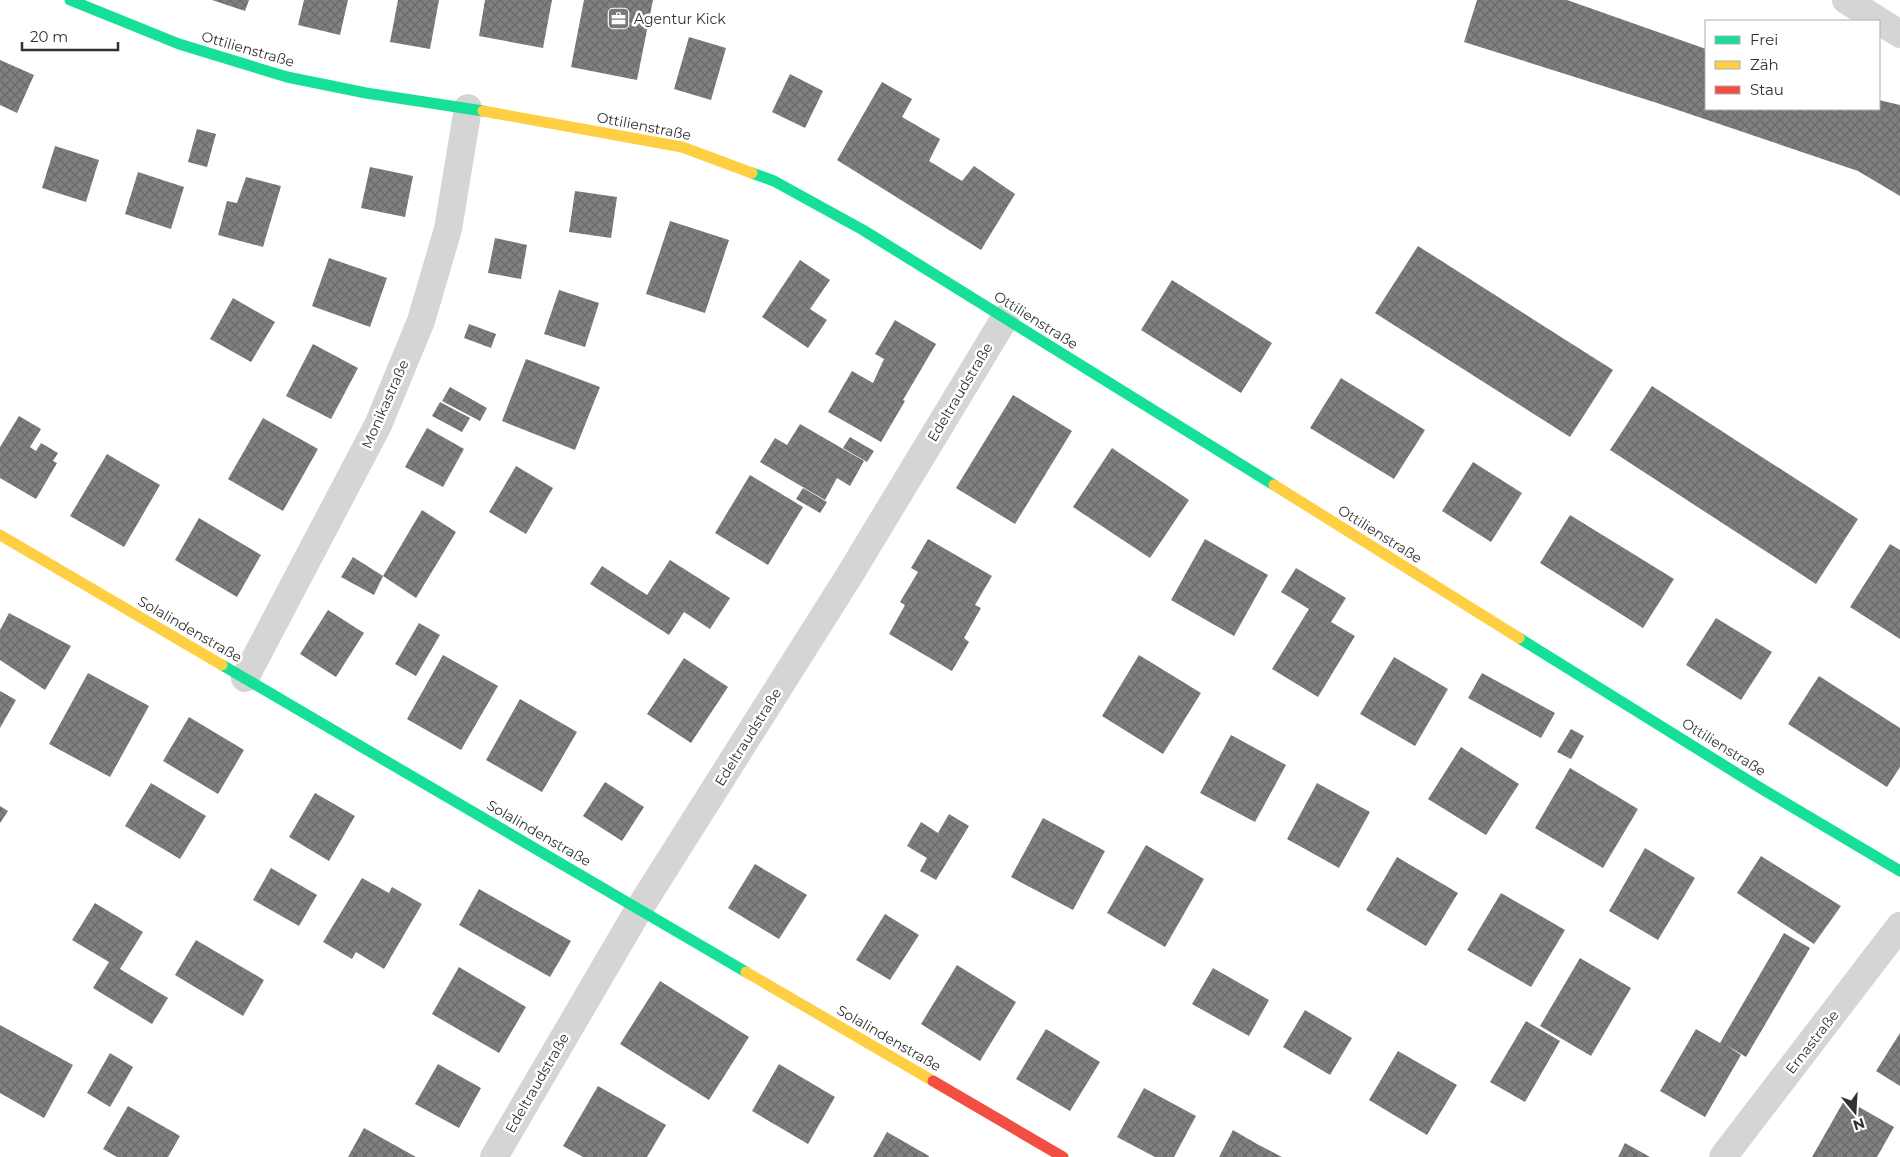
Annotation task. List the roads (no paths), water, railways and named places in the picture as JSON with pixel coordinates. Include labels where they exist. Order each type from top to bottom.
[{"type":"street","name":"Ottilienstraße","points":[[70,0],[179,44],[286,77],[366,93],[468,108],[682,147],[774,181],[863,230],[1754,784],[1900,871]]},
{"type":"street","points":[[1846,0],[1878,20]]},
{"type":"street","points":[[1880,21],[1900,34]]},
{"type":"street","name":"Monikastraße","points":[[245,678],[378,425],[421,321],[448,229],[468,108]]},
{"type":"street","name":"Edeltraudstraße","points":[[494,1157],[639,909],[850,576],[1005,318]]},
{"type":"street","name":"Solalindenstraße","points":[[0,535],[1063,1157]]},
{"type":"street","name":"Ernastraße","points":[[1723,1157],[1900,926]]},
{"type":"place","name":"Agentur Kick","points":[[618,19]]}]
